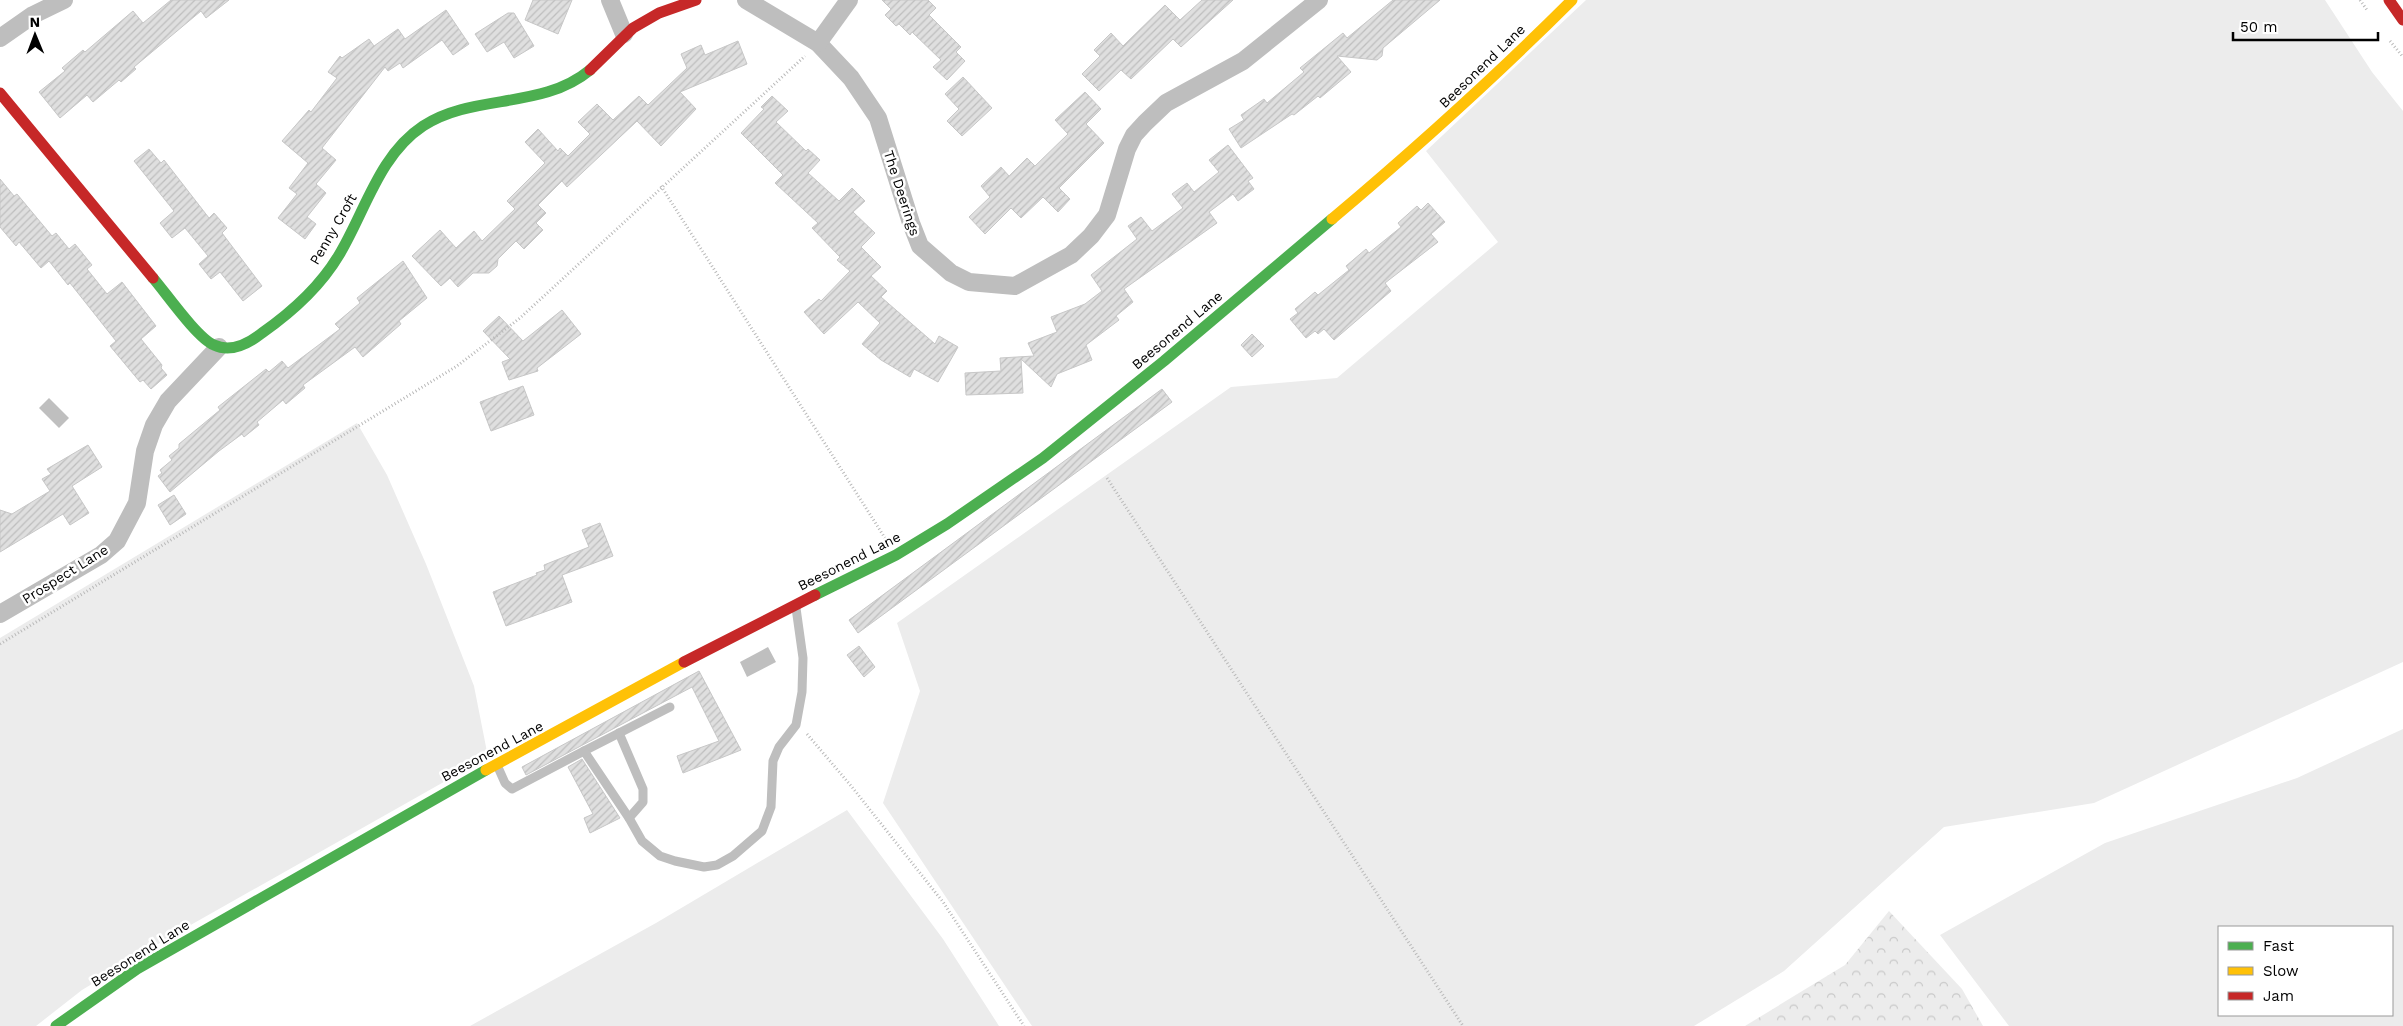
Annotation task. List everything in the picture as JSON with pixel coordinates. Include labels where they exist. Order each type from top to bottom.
[{"type":"street","points":[[0,38],[33,16],[64,0]]},
{"type":"street","points":[[610,0],[624,34],[674,6],[696,0]]},
{"type":"street","name":"The Deerings","points":[[746,0],[818,43],[851,78],[878,118],[910,224],[920,246],[951,273],[969,282],[992,286],[1014,286],[1071,255],[1091,236],[1108,214],[1126,149],[1134,135],[1166,104],[1243,62],[1319,0]]},
{"type":"street","points":[[818,43],[849,0]]},
{"type":"street","name":"Beesonend Lane","points":[[56,1026],[137,969],[496,765],[740,632],[896,555],[947,524],[1042,458],[1164,361],[1420,146],[1503,69],[1572,0]]},
{"type":"street","points":[[2388,0],[2403,20]]},
{"type":"street","name":"Penny Croft","points":[[219,348],[236,348],[288,315],[330,270],[381,175],[408,139],[429,124],[453,111],[527,98],[554,91],[578,80],[596,66],[624,34]]},
{"type":"street","points":[[0,93],[206,341],[219,348]]},
{"type":"street","name":"Prospect Lane","points":[[0,614],[101,555],[117,541],[137,503],[145,451],[154,425],[168,401],[219,348]]},
{"type":"lane","points":[[584,751],[629,818],[642,841],[660,856],[704,867],[717,865],[733,856],[762,831],[771,807],[774,760],[779,747],[796,725],[802,692],[804,658],[796,605]]},
{"type":"lane","points":[[496,765],[505,783],[512,789],[670,707]]},
{"type":"lane","points":[[619,733],[643,789],[643,802],[629,818]]},
{"type":"path","points":[[0,644],[457,366],[520,318],[818,43]]},
{"type":"path","points":[[661,186],[896,555]]},
{"type":"path","points":[[1107,478],[1463,1026]]},
{"type":"path","points":[[796,725],[812,739],[943,902],[1024,1026]]},
{"type":"green space","points":[[1586,0],[2325,0],[2372,72],[2403,111],[2403,662],[2094,803],[1944,827],[1784,971],[1694,1026],[1032,1026],[883,803],[920,691],[897,623],[1231,387],[1337,378],[1498,242],[1426,151]]},
{"type":"green space","points":[[357,423],[387,475],[426,564],[474,686],[488,757],[173,935],[82,990],[36,1026],[0,1026],[0,638]]},
{"type":"green space","points":[[2403,729],[2403,1026],[2009,1026],[1940,935],[2105,843],[2297,778]]},
{"type":"green space","points":[[847,810],[943,939],[999,1026],[470,1026],[656,923]]},
{"type":"green space","points":[[1889,911],[1962,989],[1983,1026],[1745,1026],[1845,965]]},
{"type":"shaded area","points":[[49,398],[69,418],[59,428],[39,408]]},
{"type":"shaded area","points":[[768,647],[776,662],[747,677],[740,662]]},
{"type":"building","points":[[171,0],[229,0],[206,18],[201,11],[134,67],[136,69],[121,82],[119,80],[93,102],[87,95],[60,118],[39,92],[65,71],[62,68],[83,50],[85,52],[133,11],[143,23]]},
{"type":"building","points":[[533,0],[572,0],[558,34],[525,20]]},
{"type":"building","points":[[882,0],[928,0],[936,8],[929,15],[961,47],[956,52],[965,61],[947,80],[933,67],[941,60],[912,32],[910,35],[899,24],[896,26],[885,15],[891,9]]},
{"type":"building","points":[[1202,0],[1233,0],[1181,47],[1173,39],[1131,79],[1121,70],[1099,91],[1082,74],[1100,56],[1094,50],[1111,33],[1123,46],[1165,5],[1180,20]]},
{"type":"building","points":[[1393,0],[1440,0],[1383,48],[1382,56],[1377,60],[1337,56],[1351,72],[1320,98],[1318,96],[1294,115],[1292,114],[1241,148],[1229,129],[1244,120],[1241,115],[1264,99],[1267,103],[1304,72],[1300,68],[1343,33],[1347,38]]},
{"type":"building","points":[[446,10],[469,44],[453,55],[442,40],[403,68],[400,63],[388,71],[385,67],[322,148],[336,160],[316,184],[326,193],[307,217],[316,224],[305,239],[278,218],[297,194],[289,188],[308,163],[282,141],[309,110],[311,112],[337,78],[328,72],[340,56],[342,58],[369,39],[374,46],[398,29],[405,39]]},
{"type":"building","points":[[508,13],[514,13],[534,46],[514,58],[504,42],[487,52],[475,34]]},
{"type":"building","points":[[738,41],[747,64],[680,92],[696,109],[661,146],[637,121],[567,187],[562,181],[538,205],[546,213],[536,223],[543,230],[524,249],[516,241],[498,259],[497,266],[489,273],[473,273],[458,287],[450,278],[441,286],[412,256],[440,230],[456,248],[474,231],[482,241],[515,209],[507,201],[545,163],[525,142],[538,129],[558,151],[560,148],[568,156],[590,134],[578,122],[597,104],[613,120],[639,96],[648,105],[687,68],[681,54],[701,45],[705,55]]},
{"type":"building","points":[[963,77],[992,108],[962,136],[947,121],[959,109],[945,94]]},
{"type":"building","points":[[1085,92],[1101,109],[1086,124],[1104,143],[1059,188],[1070,199],[1058,212],[1043,197],[1021,218],[1011,208],[985,234],[969,217],[990,197],[981,186],[1001,167],[1009,176],[1027,158],[1035,166],[1068,134],[1055,120]]},
{"type":"building","points":[[772,96],[788,111],[776,122],[806,151],[808,149],[820,160],[808,173],[839,201],[852,188],[865,201],[853,212],[875,233],[861,247],[881,267],[871,276],[887,291],[881,297],[935,344],[939,336],[958,347],[938,382],[914,369],[910,377],[881,360],[862,344],[880,323],[858,302],[824,334],[804,312],[819,299],[821,301],[850,271],[837,260],[840,257],[812,228],[818,223],[775,183],[783,175],[741,133],[764,109],[761,107]]},
{"type":"building","points":[[1228,145],[1253,178],[1248,181],[1254,189],[1238,201],[1233,194],[1209,212],[1217,223],[1124,289],[1133,302],[1116,316],[1119,320],[1086,345],[1092,360],[1057,374],[1051,387],[1021,359],[1023,393],[966,395],[965,373],[1001,371],[1000,358],[1034,356],[1028,343],[1057,332],[1051,317],[1085,304],[1102,291],[1091,275],[1137,239],[1128,226],[1141,217],[1152,231],[1183,208],[1172,194],[1187,183],[1194,192],[1219,172],[1209,160]]},
{"type":"building","points":[[149,149],[161,163],[164,160],[209,218],[214,213],[227,228],[222,233],[262,286],[243,301],[220,272],[211,279],[199,264],[208,256],[185,228],[172,238],[160,223],[174,211],[134,161]]},
{"type":"building","points":[[0,179],[14,196],[17,194],[52,236],[56,233],[69,249],[75,244],[92,265],[87,269],[107,294],[122,282],[156,326],[141,339],[162,365],[161,368],[167,375],[151,389],[143,380],[140,382],[110,346],[116,341],[70,283],[68,285],[49,261],[41,268],[19,242],[16,246],[0,227]]},
{"type":"building","points":[[1428,203],[1445,222],[1431,234],[1438,242],[1385,283],[1391,291],[1334,340],[1324,329],[1318,334],[1315,331],[1306,338],[1290,319],[1298,313],[1295,309],[1315,292],[1318,295],[1349,270],[1346,266],[1366,249],[1369,253],[1401,227],[1398,223],[1417,206],[1421,210]]},
{"type":"building","points":[[403,261],[427,298],[399,321],[401,324],[363,357],[355,347],[303,385],[305,388],[286,404],[283,400],[257,422],[259,425],[244,437],[242,434],[219,451],[170,492],[158,476],[162,473],[160,470],[172,460],[169,456],[179,448],[179,444],[220,410],[218,407],[266,369],[269,372],[282,361],[288,368],[340,329],[335,324],[360,303],[357,298]]},
{"type":"building","points":[[562,310],[581,334],[537,368],[538,371],[509,380],[502,362],[510,359],[483,331],[499,316],[523,341]]},
{"type":"building","points":[[1252,334],[1264,346],[1252,357],[1241,345]]},
{"type":"building","points":[[523,386],[534,415],[491,431],[480,402]]},
{"type":"building","points":[[1162,389],[1172,402],[858,633],[849,620]]},
{"type":"building","points":[[88,445],[102,467],[72,486],[89,513],[70,525],[63,514],[0,552],[0,510],[12,514],[50,491],[42,479],[51,474],[47,469]]},
{"type":"building","points":[[174,495],[186,514],[170,525],[158,505]]},
{"type":"building","points":[[600,523],[613,556],[562,575],[572,602],[506,626],[493,592],[537,575],[536,573],[545,570],[544,565],[589,547],[582,530]]},
{"type":"building","points":[[859,646],[875,667],[864,677],[847,655]]},
{"type":"building","points":[[699,671],[741,750],[683,773],[677,756],[719,741],[692,687],[526,775],[522,767]]},
{"type":"building","points":[[582,759],[620,818],[590,833],[584,818],[593,814],[568,767]]},
{"type":"traffic: fast","points":[[153,278],[191,325],[207,341],[227,348],[245,344],[284,316],[305,298],[323,278],[339,255],[384,168],[395,152],[423,126],[463,109],[551,91],[571,83],[590,70]]},
{"type":"traffic: fast","points":[[815,595],[896,555],[947,524],[1043,458],[1164,361],[1332,219]]},
{"type":"traffic: fast","points":[[56,1026],[137,969],[486,770]]},
{"type":"traffic: slow","points":[[1332,219],[1454,112],[1572,0]]},
{"type":"traffic: slow","points":[[486,770],[684,662]]},
{"type":"traffic: jam","points":[[590,70],[633,28],[659,13],[696,0]]},
{"type":"traffic: jam","points":[[2389,0],[2403,20]]},
{"type":"traffic: jam","points":[[0,93],[153,278]]},
{"type":"traffic: jam","points":[[684,662],[815,595]]}]
